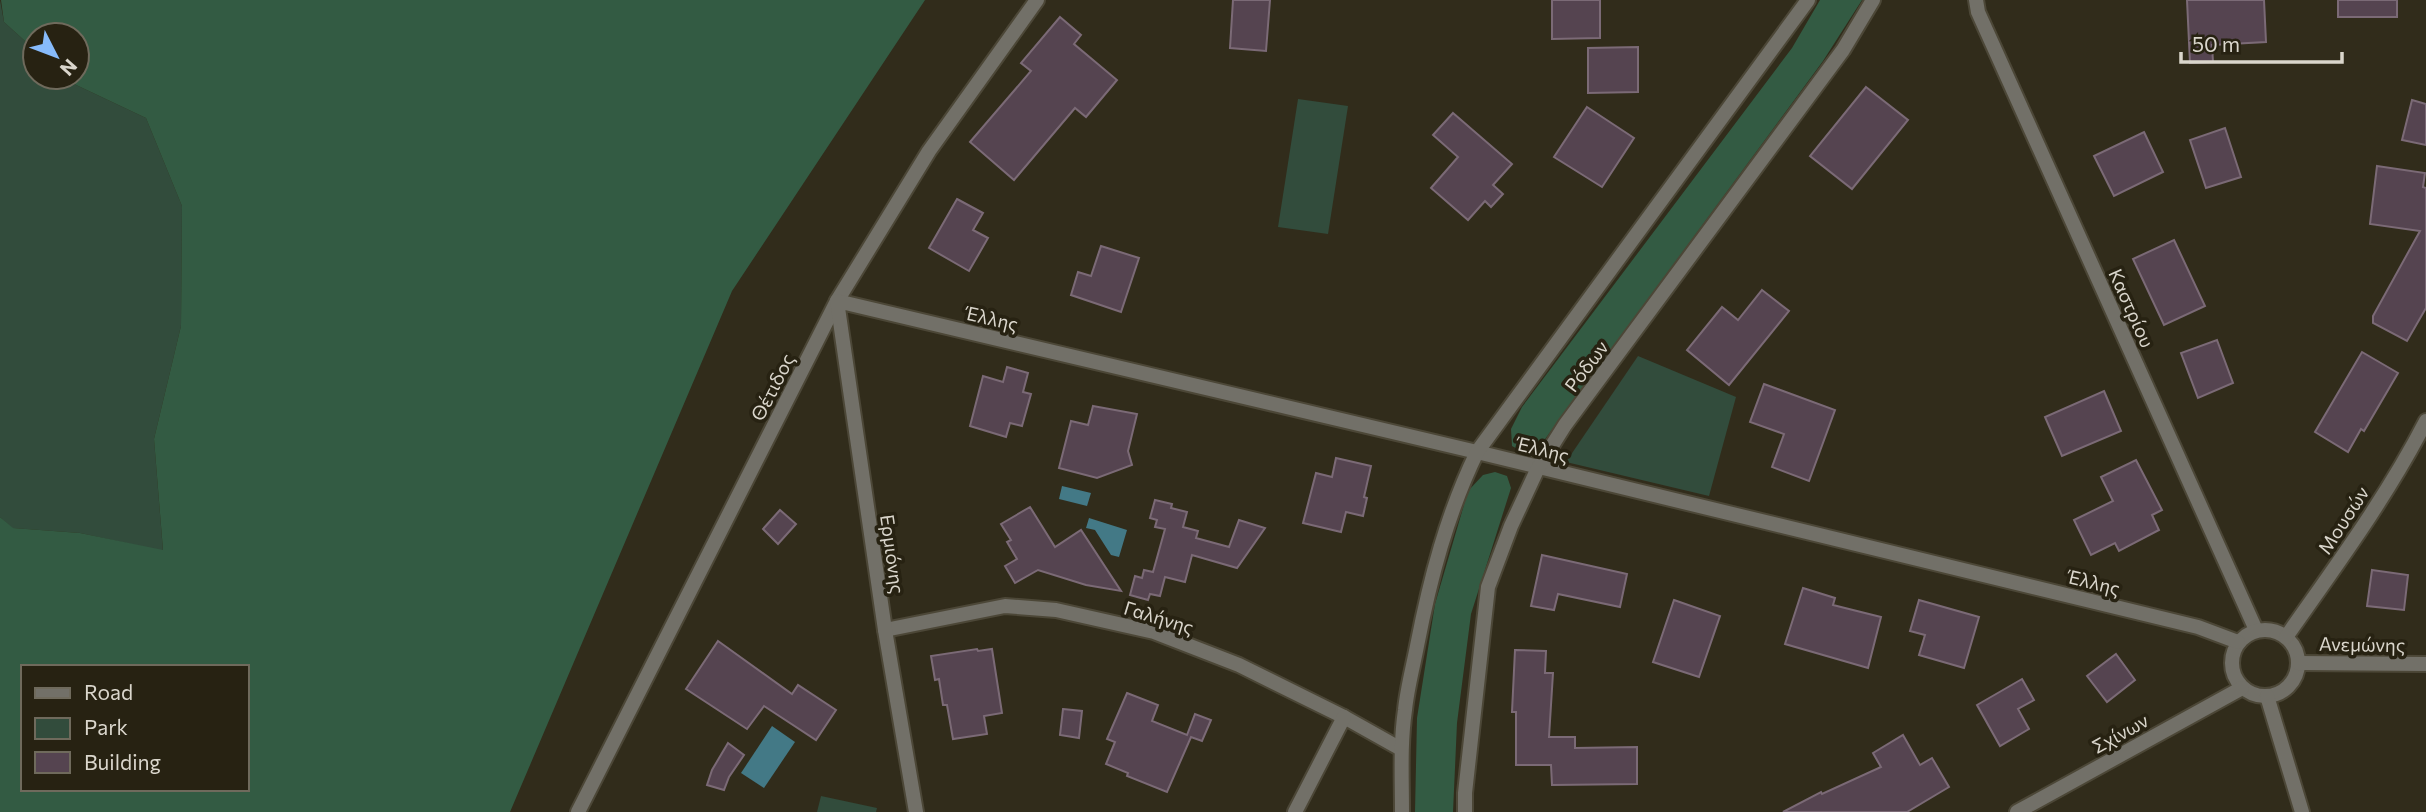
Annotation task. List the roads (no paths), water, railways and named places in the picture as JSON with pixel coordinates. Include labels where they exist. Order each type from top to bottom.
[{"type":"street","name":"Θέτιδος","points":[[578,812],[837,301],[929,151],[1037,0]]},
{"type":"street","name":"Ρόδων","points":[[1402,812],[1401,749],[1405,709],[1430,585],[1455,502],[1477,452],[1808,0]]},
{"type":"street","name":"Ρόδων","points":[[1465,812],[1466,780],[1488,587],[1511,526],[1538,468],[1565,425],[1828,71],[1873,0]]},
{"type":"street","name":"Καστρίου","points":[[1976,0],[1978,12],[2256,631]]},
{"type":"street","name":"Έλλης","points":[[837,301],[1477,452],[2198,627],[2238,642]]},
{"type":"street","name":"Ερμιόνης","points":[[837,301],[885,630],[916,812]]},
{"type":"street","name":"Μουσών","points":[[2286,637],[2358,532],[2426,421]]},
{"type":"street","name":"Γαλήνης","points":[[885,630],[1005,606],[1056,610],[1166,637],[1239,665],[1344,717],[1401,749]]},
{"type":"street","points":[[2273,630],[2286,637],[2295,649],[2298,663],[2294,678],[2284,690],[2267,696],[2242,688],[2234,674],[2232,659],[2238,642],[2256,631],[2273,630]]},
{"type":"street","name":"Ανεμώνης","points":[[2298,663],[2426,664]]},
{"type":"street","name":"Σχίνων","points":[[2017,812],[2242,688]]},
{"type":"street","points":[[2267,696],[2302,812]]},
{"type":"street","points":[[1295,812],[1344,717]]},
{"type":"water","points":[[1062,486],[1091,493],[1087,506],[1059,499]]},
{"type":"water","points":[[1089,518],[1127,530],[1119,557],[1111,555],[1095,530],[1086,528]]},
{"type":"water","points":[[772,726],[795,742],[764,788],[741,773]]}]
